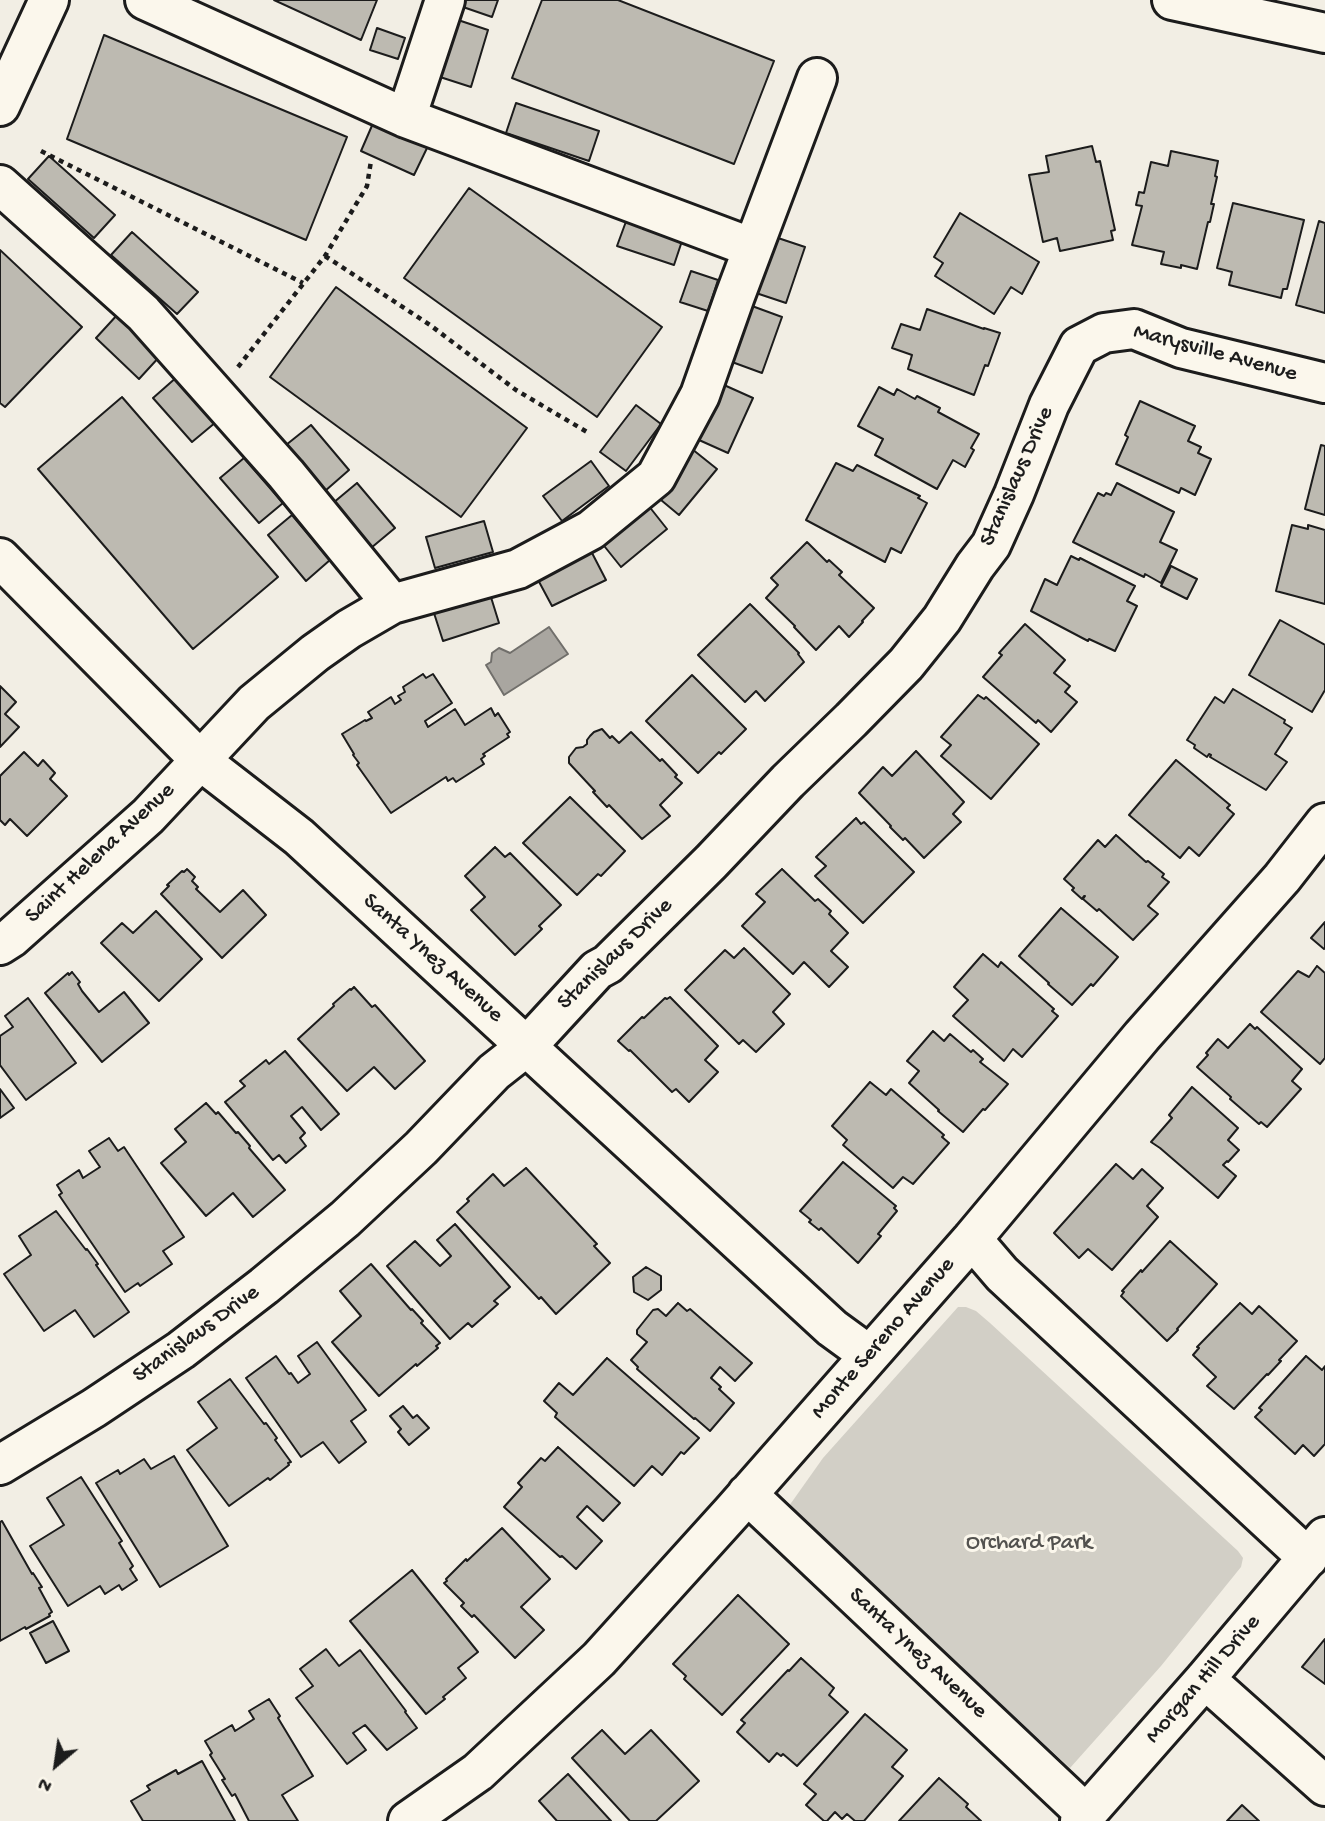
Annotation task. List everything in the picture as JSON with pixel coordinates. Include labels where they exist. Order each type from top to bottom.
[{"type":"street","points":[[0,106],[49,0]]},
{"type":"street","points":[[145,0],[406,118],[753,248]]},
{"type":"street","points":[[406,118],[445,0]]},
{"type":"street","points":[[1172,0],[1325,33]]},
{"type":"street","name":"Saint Helena Avenue","points":[[4,936],[148,816],[254,704],[315,653],[349,629],[392,604],[518,569],[591,530],[656,477],[700,396],[817,78]]},
{"type":"street","points":[[0,185],[143,313],[286,474],[392,604]]},
{"type":"street","name":"Marysville Avenue","points":[[1104,332],[1135,329],[1181,348],[1325,383]]},
{"type":"street","name":"Stanislaus Drive","points":[[0,1465],[94,1408],[181,1350],[345,1219],[421,1148],[494,1072],[527,1046],[597,970],[608,964],[711,862],[906,664],[942,619],[991,545],[1049,405],[1079,346],[1104,332]]},
{"type":"street","name":"Santa Ynez Avenue","points":[[0,558],[201,761],[299,837],[832,1328],[869,1355]]},
{"type":"street","name":"Monte Sereno Avenue","points":[[408,1821],[478,1772],[599,1659],[972,1239],[1142,1035],[1282,878],[1325,822]]},
{"type":"street","points":[[972,1239],[1002,1274],[1317,1547]]},
{"type":"street","name":"Santa Ynez Avenue","points":[[747,1494],[1083,1818]]},
{"type":"street","name":"Morgan Hill Drive","points":[[1083,1818],[1317,1547]]},
{"type":"street","points":[[1205,1679],[1325,1786]]},
{"type":"path","points":[[41,150],[303,283]]},
{"type":"path","points":[[218,397],[247,354],[325,256],[367,186],[371,161]]},
{"type":"path","points":[[325,256],[430,325],[516,390],[587,432]]},
{"type":"green space","name":"Orchard Park","points":[[958,1307],[976,1311],[990,1323],[1243,1558],[1241,1567],[1161,1666],[1070,1768],[789,1506],[823,1458]]},
{"type":"shaded area","points":[[549,627],[568,654],[504,695],[486,665],[491,662],[492,653],[499,648],[510,653]]},
{"type":"building","points":[[274,0],[377,0],[361,40]]},
{"type":"building","points":[[465,0],[498,0],[492,17],[463,7]]},
{"type":"building","points":[[542,0],[618,0],[774,61],[734,164],[512,78]]},
{"type":"building","points":[[458,20],[488,30],[471,87],[440,77]]},
{"type":"building","points":[[377,28],[405,38],[398,59],[370,50]]},
{"type":"building","points":[[104,35],[347,137],[306,240],[67,139]]},
{"type":"building","points":[[516,103],[599,131],[589,161],[506,133]]},
{"type":"building","points":[[374,121],[428,146],[414,175],[361,151]]},
{"type":"building","points":[[1092,146],[1096,162],[1100,161],[1115,230],[1111,231],[1113,240],[1060,251],[1057,238],[1043,242],[1029,175],[1049,172],[1046,156]]},
{"type":"building","points":[[1171,151],[1218,161],[1211,204],[1214,204],[1197,269],[1161,264],[1164,252],[1132,245],[1142,206],[1136,205],[1139,192],[1144,193],[1151,162],[1168,166]]},
{"type":"building","points":[[49,156],[115,215],[94,238],[28,179]]},
{"type":"building","points":[[469,188],[662,327],[597,417],[404,278]]},
{"type":"building","points":[[1233,203],[1304,220],[1287,289],[1283,289],[1281,298],[1229,285],[1232,272],[1217,268]]},
{"type":"building","points":[[960,213],[1039,262],[1022,294],[1011,287],[994,314],[935,276],[943,263],[934,257]]},
{"type":"building","points":[[628,216],[684,235],[674,265],[617,246]]},
{"type":"building","points":[[1319,221],[1325,223],[1325,313],[1296,305]]},
{"type":"building","points":[[132,232],[198,292],[177,314],[111,255]]},
{"type":"building","points":[[775,237],[805,247],[786,303],[756,293]]},
{"type":"building","points":[[0,250],[82,327],[5,407],[0,403]]},
{"type":"building","points":[[691,271],[718,280],[708,311],[680,302]]},
{"type":"building","points":[[336,287],[527,428],[461,517],[270,377]]},
{"type":"building","points":[[752,306],[782,317],[762,373],[732,362]]},
{"type":"building","points":[[927,309],[1000,333],[974,395],[908,369],[912,355],[892,348],[901,324],[920,330]]},
{"type":"building","points":[[118,314],[161,355],[139,379],[96,338]]},
{"type":"building","points":[[178,376],[216,422],[192,442],[153,398]]},
{"type":"building","points":[[724,385],[753,398],[728,453],[699,440]]},
{"type":"building","points":[[879,387],[894,395],[897,389],[915,399],[917,396],[940,408],[938,412],[979,434],[965,467],[953,460],[937,489],[875,455],[883,439],[858,426]]},
{"type":"building","points":[[122,397],[278,577],[193,649],[38,469]]},
{"type":"building","points":[[1140,401],[1195,426],[1188,441],[1201,447],[1198,453],[1211,459],[1195,495],[1181,488],[1179,493],[1116,464]]},
{"type":"building","points":[[636,405],[661,424],[626,471],[600,452]]},
{"type":"building","points":[[311,425],[349,470],[325,491],[286,445]]},
{"type":"building","points":[[1321,445],[1325,446],[1325,515],[1305,509]]},
{"type":"building","points":[[692,449],[717,469],[679,515],[655,495]]},
{"type":"building","points":[[244,458],[283,503],[259,523],[220,478]]},
{"type":"building","points":[[591,461],[609,486],[562,521],[543,496]]},
{"type":"building","points":[[836,463],[853,471],[857,465],[920,496],[918,498],[927,503],[901,553],[891,548],[885,562],[806,520]]},
{"type":"building","points":[[357,483],[395,528],[371,548],[333,503]]},
{"type":"building","points":[[1117,483],[1174,512],[1160,542],[1177,550],[1161,583],[1073,542],[1098,493],[1111,495]]},
{"type":"building","points":[[648,505],[667,529],[621,567],[601,542]]},
{"type":"building","points":[[292,515],[330,560],[306,581],[268,535]]},
{"type":"building","points":[[484,521],[493,552],[435,568],[426,537]]},
{"type":"building","points":[[1292,525],[1308,529],[1308,525],[1325,530],[1325,604],[1276,591]]},
{"type":"building","points":[[807,542],[827,562],[829,560],[842,572],[839,575],[874,608],[849,637],[839,626],[816,650],[766,598],[778,585],[771,578]]},
{"type":"building","points":[[591,551],[606,580],[552,606],[537,578]]},
{"type":"building","points":[[1071,556],[1135,586],[1127,601],[1137,606],[1115,651],[1089,639],[1088,641],[1031,611],[1045,579],[1057,585]]},
{"type":"building","points":[[1171,566],[1197,579],[1187,599],[1161,586]]},
{"type":"building","points":[[490,594],[499,623],[443,641],[433,610]]},
{"type":"building","points":[[750,604],[799,653],[804,662],[765,701],[756,691],[745,702],[698,655]]},
{"type":"building","points":[[1280,620],[1325,645],[1325,690],[1312,712],[1249,675]]},
{"type":"building","points":[[1025,624],[1065,660],[1054,673],[1070,686],[1065,692],[1077,702],[1051,732],[1038,720],[1036,723],[983,677],[1002,655],[999,653]]},
{"type":"building","points":[[423,674],[426,678],[433,674],[452,703],[425,721],[428,727],[455,709],[465,725],[491,708],[495,716],[498,713],[510,732],[507,734],[509,737],[483,754],[485,756],[481,759],[484,764],[456,782],[453,778],[448,781],[446,777],[391,813],[357,765],[359,763],[342,734],[372,718],[368,712],[391,697],[395,704],[401,700],[398,696],[405,692],[403,687]]},
{"type":"building","points":[[692,675],[746,729],[698,773],[646,721]]},
{"type":"building","points":[[0,686],[16,702],[5,714],[19,727],[0,747]]},
{"type":"building","points":[[1233,689],[1285,720],[1284,723],[1292,728],[1275,754],[1287,762],[1266,790],[1210,757],[1211,755],[1207,757],[1187,740],[1215,697],[1224,703]]},
{"type":"building","points":[[978,695],[984,699],[986,697],[1039,744],[991,799],[941,756],[951,745],[941,737]]},
{"type":"building","points":[[602,729],[619,743],[631,732],[660,761],[662,759],[682,783],[660,805],[670,816],[642,839],[609,805],[607,807],[569,763],[569,757],[576,748],[583,747],[594,732]]},
{"type":"building","points":[[916,751],[964,802],[953,814],[961,822],[924,858],[890,827],[859,793],[883,767],[892,776]]},
{"type":"building","points":[[24,752],[38,766],[43,760],[55,773],[50,779],[67,796],[27,836],[10,819],[5,825],[0,820],[0,776]]},
{"type":"building","points":[[1176,760],[1230,805],[1227,808],[1234,814],[1199,856],[1189,847],[1180,858],[1129,815]]},
{"type":"building","points":[[570,797],[625,851],[601,876],[598,874],[577,895],[523,843]]},
{"type":"building","points":[[856,818],[861,824],[864,822],[914,872],[863,923],[815,876],[826,866],[816,857]]},
{"type":"building","points":[[1116,835],[1164,874],[1162,877],[1169,882],[1148,906],[1158,914],[1133,940],[1099,909],[1097,911],[1083,899],[1085,896],[1082,899],[1064,879],[1098,840],[1105,847]]},
{"type":"building","points":[[495,847],[505,857],[510,853],[561,905],[539,926],[542,929],[515,955],[471,910],[485,897],[465,876]]},
{"type":"building","points":[[187,869],[195,877],[192,881],[198,887],[196,889],[220,912],[243,890],[266,915],[222,958],[161,894],[169,886],[167,885]]},
{"type":"building","points":[[782,869],[815,901],[818,899],[831,911],[829,914],[848,933],[831,951],[848,967],[829,987],[804,962],[793,974],[742,926],[765,902],[756,894]]},
{"type":"building","points":[[1061,908],[1118,957],[1072,1005],[1019,956]]},
{"type":"building","points":[[156,911],[202,959],[159,1001],[101,943],[122,923],[133,933]]},
{"type":"building","points":[[1325,922],[1325,948],[1324,949],[1311,938]]},
{"type":"building","points":[[744,948],[790,994],[773,1012],[784,1024],[756,1052],[743,1040],[739,1044],[685,990],[725,950],[734,958]]},
{"type":"building","points":[[983,954],[998,967],[1001,962],[1054,1009],[1052,1011],[1058,1016],[1022,1057],[1013,1049],[1004,1061],[953,1016],[968,1000],[954,987]]},
{"type":"building","points":[[1317,966],[1325,973],[1325,1058],[1320,1064],[1261,1012],[1298,971],[1309,977]]},
{"type":"building","points":[[72,972],[80,982],[78,984],[82,991],[99,1012],[124,992],[149,1023],[102,1062],[45,993]]},
{"type":"building","points":[[354,987],[372,1007],[375,1005],[425,1061],[395,1089],[374,1067],[347,1091],[298,1039]]},
{"type":"building","points":[[670,997],[718,1046],[705,1060],[718,1072],[689,1102],[676,1089],[672,1092],[618,1041],[642,1017]]},
{"type":"building","points":[[28,998],[76,1063],[26,1100],[0,1065],[0,1036],[13,1027],[5,1016]]},
{"type":"building","points":[[1250,1024],[1255,1029],[1257,1027],[1302,1069],[1292,1081],[1301,1089],[1267,1127],[1261,1122],[1259,1124],[1197,1067],[1218,1039],[1228,1048]]},
{"type":"building","points":[[933,1031],[944,1041],[950,1034],[971,1052],[973,1050],[983,1059],[980,1062],[1008,1084],[963,1132],[909,1083],[919,1071],[907,1061]]},
{"type":"building","points":[[285,1051],[339,1114],[321,1130],[302,1107],[291,1116],[305,1133],[300,1138],[306,1146],[286,1163],[279,1155],[273,1160],[225,1102],[245,1086],[240,1081],[266,1060],[269,1064]]},
{"type":"building","points":[[870,1082],[886,1095],[891,1089],[944,1135],[942,1137],[949,1143],[913,1184],[903,1177],[893,1188],[843,1145],[847,1140],[832,1126]]},
{"type":"building","points":[[1192,1087],[1238,1128],[1228,1140],[1239,1150],[1223,1165],[1236,1176],[1218,1198],[1151,1142],[1172,1118],[1169,1115]]},
{"type":"building","points":[[0,1089],[14,1108],[0,1118]]},
{"type":"building","points":[[206,1103],[238,1132],[285,1190],[253,1217],[233,1193],[206,1216],[161,1163],[186,1142],[175,1129]]},
{"type":"building","points":[[109,1138],[118,1151],[124,1147],[184,1237],[163,1251],[172,1264],[140,1286],[138,1283],[125,1292],[59,1195],[62,1193],[57,1185],[79,1170],[83,1178],[100,1167],[89,1151]]},
{"type":"building","points":[[843,1162],[896,1206],[894,1208],[897,1211],[878,1234],[881,1236],[858,1263],[821,1228],[819,1230],[809,1222],[811,1220],[800,1211]]},
{"type":"building","points":[[1116,1164],[1133,1179],[1142,1169],[1163,1188],[1147,1206],[1158,1217],[1112,1270],[1088,1249],[1079,1258],[1054,1233]]},
{"type":"building","points":[[526,1168],[597,1244],[594,1246],[610,1263],[556,1314],[457,1212],[493,1174],[504,1186]]},
{"type":"building","points":[[56,1211],[98,1264],[96,1265],[129,1312],[94,1337],[75,1310],[44,1331],[4,1274],[31,1255],[19,1236]]},
{"type":"building","points":[[455,1224],[510,1287],[494,1301],[498,1304],[472,1327],[468,1323],[450,1339],[387,1266],[415,1241],[440,1266],[451,1256],[437,1240]]},
{"type":"building","points":[[1170,1241],[1217,1284],[1167,1341],[1121,1296],[1124,1292],[1122,1291]]},
{"type":"building","points":[[371,1264],[440,1343],[436,1346],[438,1348],[379,1396],[332,1342],[361,1316],[340,1291]]},
{"type":"building","points":[[646,1267],[661,1276],[661,1290],[648,1300],[634,1292],[633,1277]]},
{"type":"building","points":[[678,1303],[687,1311],[690,1309],[752,1363],[735,1381],[720,1367],[711,1378],[734,1403],[710,1431],[637,1369],[631,1360],[647,1342],[637,1334],[637,1330],[653,1310],[658,1309],[666,1316]]},
{"type":"building","points":[[1240,1303],[1252,1314],[1259,1306],[1297,1341],[1234,1409],[1207,1386],[1216,1377],[1193,1355],[1199,1348],[1197,1347]]},
{"type":"building","points":[[317,1342],[366,1410],[351,1421],[366,1442],[339,1463],[323,1442],[301,1457],[246,1378],[276,1356],[298,1383],[310,1374],[298,1356]]},
{"type":"building","points":[[1306,1356],[1322,1370],[1325,1366],[1325,1444],[1314,1456],[1303,1445],[1295,1454],[1255,1417],[1262,1410],[1259,1408]]},
{"type":"building","points":[[607,1358],[699,1438],[684,1454],[681,1452],[662,1475],[652,1466],[634,1486],[555,1417],[557,1413],[544,1401],[559,1383],[573,1395]]},
{"type":"building","points":[[230,1379],[264,1424],[266,1423],[291,1462],[270,1480],[268,1478],[229,1506],[187,1450],[217,1428],[198,1402]]},
{"type":"building","points":[[403,1406],[413,1418],[417,1415],[429,1428],[409,1445],[390,1416]]},
{"type":"building","points":[[558,1447],[620,1503],[603,1521],[587,1506],[577,1517],[602,1541],[576,1569],[504,1507],[522,1487],[518,1483],[541,1458],[545,1461]]},
{"type":"building","points":[[174,1456],[228,1546],[160,1587],[96,1483],[118,1470],[120,1474],[144,1459],[151,1469]]},
{"type":"building","points":[[81,1477],[122,1541],[119,1543],[133,1566],[130,1569],[137,1580],[122,1590],[119,1585],[105,1594],[100,1586],[68,1606],[30,1546],[64,1525],[47,1498]]},
{"type":"building","points":[[2,1521],[42,1587],[39,1588],[52,1612],[50,1616],[0,1641],[0,1522]]},
{"type":"building","points":[[502,1528],[550,1579],[521,1607],[544,1630],[515,1658],[474,1615],[472,1617],[461,1606],[464,1603],[444,1583],[466,1559],[467,1561]]},
{"type":"building","points":[[412,1570],[478,1652],[458,1668],[466,1678],[426,1714],[350,1621]]},
{"type":"building","points":[[738,1595],[789,1644],[722,1715],[684,1679],[686,1676],[673,1664]]},
{"type":"building","points":[[53,1621],[69,1651],[46,1663],[30,1633]]},
{"type":"building","points":[[1325,1639],[1325,1684],[1302,1667]]},
{"type":"building","points":[[326,1649],[339,1666],[360,1650],[417,1728],[387,1750],[365,1725],[353,1733],[366,1750],[347,1764],[296,1698],[313,1686],[300,1669]]},
{"type":"building","points":[[801,1658],[834,1688],[829,1695],[848,1712],[797,1766],[783,1754],[781,1756],[777,1753],[769,1762],[737,1732],[745,1723],[741,1720]]},
{"type":"building","points":[[269,1699],[313,1776],[282,1795],[298,1821],[249,1821],[235,1794],[232,1796],[222,1780],[225,1779],[205,1741],[232,1725],[235,1731],[254,1719],[249,1711]]},
{"type":"building","points":[[865,1714],[907,1750],[892,1767],[903,1776],[864,1821],[855,1821],[847,1814],[842,1819],[835,1812],[824,1821],[806,1805],[816,1794],[804,1784]]},
{"type":"building","points":[[602,1730],[625,1754],[651,1730],[699,1781],[656,1821],[630,1821],[572,1758]]},
{"type":"building","points":[[202,1761],[235,1821],[143,1821],[131,1801],[150,1790],[147,1786],[176,1770],[178,1774]]},
{"type":"building","points":[[568,1774],[611,1821],[557,1821],[539,1801]]},
{"type":"building","points":[[939,1778],[968,1804],[966,1807],[981,1821],[899,1821]]},
{"type":"building","points":[[1242,1805],[1259,1821],[1227,1821]]}]
